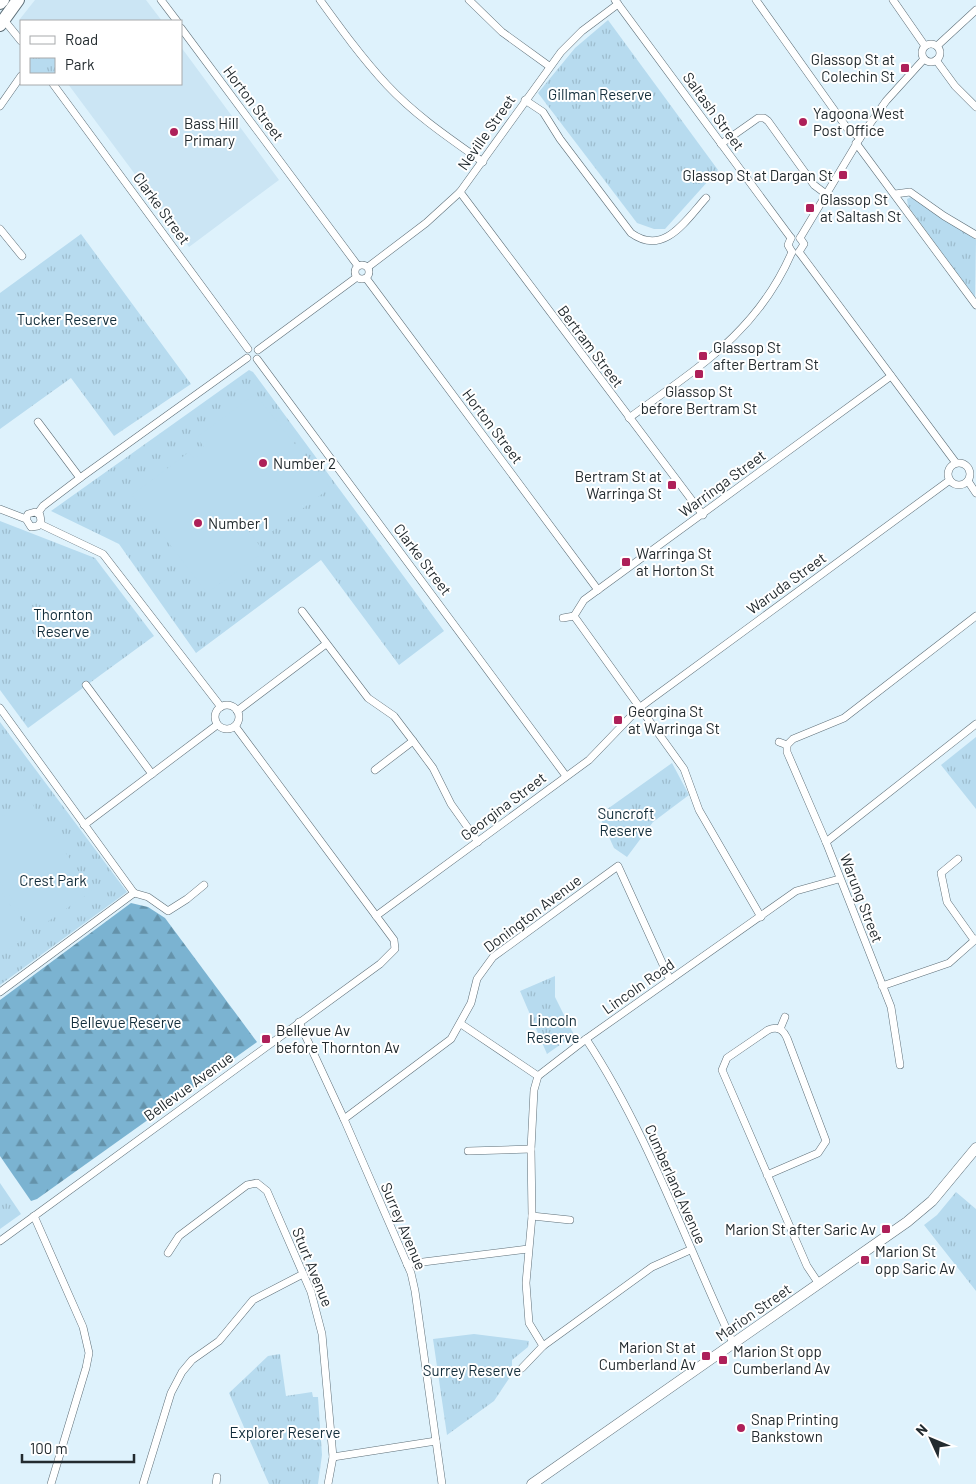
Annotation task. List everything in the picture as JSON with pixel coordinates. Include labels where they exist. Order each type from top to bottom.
[{"type":"highway","points":[[0,4],[3,0]]},
{"type":"highway","points":[[2,22],[18,0]]},
{"type":"main road","name":"Marion Street","points":[[532,1484],[819,1284],[920,1211],[945,1186],[976,1148]]},
{"type":"street","points":[[161,0],[175,20]]},
{"type":"street","points":[[320,0],[360,55],[388,86],[422,116],[483,162]]},
{"type":"street","points":[[469,0],[502,32],[548,66]]},
{"type":"street","points":[[756,0],[976,305]]},
{"type":"street","points":[[893,0],[925,46]]},
{"type":"street","name":"Neville Street","points":[[368,267],[426,223],[460,192],[483,162],[548,66],[582,30],[617,2]]},
{"type":"street","name":"Saltash Street","points":[[617,2],[791,238]]},
{"type":"street","points":[[937,46],[976,10]]},
{"type":"street","points":[[2,22],[20,40]]},
{"type":"street","name":"Horton Street","points":[[182,29],[358,266]]},
{"type":"street","points":[[931,44],[937,46],[940,54],[936,60],[930,62],[924,59],[922,52],[925,46],[931,44]]},
{"type":"street","points":[[800,238],[858,141],[886,101],[924,59]]},
{"type":"street","points":[[936,60],[955,86],[976,107]]},
{"type":"street","points":[[0,106],[20,77]]},
{"type":"street","name":"Clarke Street","points":[[54,85],[248,349]]},
{"type":"street","points":[[526,100],[543,112],[560,138],[631,233],[639,239],[646,242],[664,240],[674,233],[706,198]]},
{"type":"street","points":[[722,144],[758,118],[765,118],[814,185],[826,194]]},
{"type":"street","name":"Bertram Street","points":[[460,192],[702,515]]},
{"type":"street","points":[[895,194],[910,192],[944,216],[976,235]]},
{"type":"street","points":[[0,229],[22,256]]},
{"type":"street","points":[[800,238],[791,238],[788,245],[892,376],[956,463],[968,467],[970,474],[968,481],[976,493]]},
{"type":"street","points":[[629,418],[722,349],[743,329],[795,252],[804,244],[800,238]]},
{"type":"street","points":[[358,266],[368,267],[369,273],[366,278],[361,279],[357,277],[355,271],[358,266]]},
{"type":"street","points":[[258,350],[357,277]]},
{"type":"street","name":"Horton Street","points":[[366,278],[598,590]]},
{"type":"street","points":[[38,513],[43,506],[80,478],[247,358],[248,349],[253,347],[260,354],[257,359],[247,358]]},
{"type":"street","name":"Clarke Street","points":[[257,359],[566,776]]},
{"type":"street","name":"Warringa Street","points":[[574,616],[578,605],[892,376]]},
{"type":"street","points":[[38,422],[80,478]]},
{"type":"street","points":[[956,463],[948,470],[950,480],[959,485],[968,481]]},
{"type":"street","points":[[968,467],[976,463]]},
{"type":"street","name":"Waruda Street","points":[[639,708],[950,480]]},
{"type":"street","points":[[0,509],[26,519],[31,527],[40,524],[103,554],[221,707]]},
{"type":"street","points":[[26,519],[30,513],[38,513]]},
{"type":"street","points":[[38,513],[41,518],[40,524]]},
{"type":"street","points":[[302,611],[368,698],[394,716],[433,768],[451,804],[478,842]]},
{"type":"street","points":[[563,618],[574,616],[684,769],[699,810],[761,917]]},
{"type":"street","points":[[779,742],[787,745],[793,739],[844,718],[976,616]]},
{"type":"street","points":[[237,710],[326,644]]},
{"type":"street","points":[[86,685],[152,774]]},
{"type":"street","points":[[221,707],[231,706],[237,710],[239,717],[235,726]]},
{"type":"street","points":[[221,707],[215,717],[218,725],[224,729],[235,726]]},
{"type":"street","points":[[0,708],[134,893],[148,897],[168,911],[188,899],[204,885]]},
{"type":"street","name":"Georgina Street","points":[[376,916],[589,760],[639,708]]},
{"type":"street","points":[[826,842],[976,724]]},
{"type":"street","points":[[84,825],[218,725]]},
{"type":"street","points":[[235,726],[376,916]]},
{"type":"street","points":[[375,770],[413,741]]},
{"type":"street","name":"Warung Street","points":[[787,745],[787,752],[826,842],[891,1007],[900,1054],[900,1065]]},
{"type":"street","points":[[882,986],[949,963],[975,940],[948,902],[941,873],[958,859]]},
{"type":"street","name":"Donington Avenue","points":[[344,1119],[451,1040],[471,1003],[477,979],[493,957],[618,866],[670,980]]},
{"type":"street","name":"Lincoln Road","points":[[538,1076],[586,1039],[796,891],[839,879]]},
{"type":"street","points":[[0,992],[134,893]]},
{"type":"street","name":"Bellevue Avenue","points":[[0,1241],[393,953],[395,943],[376,916]]},
{"type":"street","points":[[780,1029],[785,1016]]},
{"type":"street","name":"Surrey Avenue","points":[[299,1022],[344,1119],[407,1264],[415,1290],[442,1484]]},
{"type":"street","points":[[461,1024],[538,1076],[534,1090],[531,1148],[532,1216],[526,1283],[529,1323],[543,1346]]},
{"type":"street","points":[[780,1029],[768,1030],[718,1066],[808,1266],[819,1284]]},
{"type":"street","points":[[767,1175],[818,1153],[826,1144],[826,1137],[787,1038],[780,1029]]},
{"type":"street","name":"Cumberland Avenue","points":[[586,1039],[622,1098],[733,1344]]},
{"type":"street","points":[[826,1144],[834,1146]]},
{"type":"street","points":[[468,1151],[531,1148]]},
{"type":"street","name":"Sturt Avenue","points":[[168,1253],[174,1240],[184,1231],[247,1185],[257,1183],[267,1191],[304,1274],[315,1304],[324,1342],[333,1457],[328,1484]]},
{"type":"street","points":[[34,1216],[83,1327],[89,1353],[51,1484]]},
{"type":"street","points":[[532,1216],[570,1220]]},
{"type":"street","points":[[407,1264],[528,1249]]},
{"type":"street","points":[[522,1368],[543,1346],[652,1266],[690,1250]]},
{"type":"street","points":[[143,1484],[171,1393],[182,1372],[192,1360],[219,1340],[253,1300],[304,1274]]},
{"type":"street","points":[[333,1457],[436,1441]]},
{"type":"shaded area","points":[[35,0],[146,0],[161,20],[20,20]]},
{"type":"shaded area","name":"Bass Hill Primary","points":[[182,48],[279,180],[189,247],[69,85],[182,85]]},
{"type":"green space","name":"Gillman Reserve","points":[[608,20],[718,170],[665,229],[654,229],[637,223],[538,93],[575,48]]},
{"type":"green space","points":[[911,197],[976,240],[975,298],[908,206],[907,199]]},
{"type":"green space","name":"Tucker Reserve","points":[[81,234],[191,384],[114,436],[71,378],[0,429],[0,293]]},
{"type":"green space","points":[[249,370],[253,372],[444,631],[399,665],[321,560],[196,653],[119,544],[51,511]]},
{"type":"green space","points":[[255,394],[330,488],[270,533],[261,522],[249,531],[264,552],[207,593],[132,495],[189,452],[194,459],[206,450],[197,437]]},
{"type":"green space","name":"Thornton Reserve","points":[[0,521],[95,558],[154,636],[28,728],[0,690]]},
{"type":"green space","name":"Crest Park","points":[[0,722],[127,892],[0,985]]},
{"type":"green space","points":[[976,737],[976,809],[941,765]]},
{"type":"green space","name":"Suncroft Reserve","points":[[672,763],[689,795],[653,822],[627,857],[614,848],[599,815]]},
{"type":"green space","points":[[28,798],[92,891],[34,931],[0,882],[0,818]]},
{"type":"green space","points":[[0,890],[31,934],[0,955]]},
{"type":"green space","name":"Bellevue Reserve","points":[[131,903],[148,907],[165,918],[257,1042],[37,1199],[31,1201],[0,1156],[0,1000]]},
{"type":"green space","name":"Lincoln Reserve","points":[[555,976],[555,997],[574,1035],[547,1054],[520,991]]},
{"type":"green space","points":[[0,1183],[21,1214],[0,1229]]},
{"type":"green space","points":[[956,1192],[976,1209],[976,1291],[924,1225],[937,1215]]},
{"type":"green space","name":"Surrey Reserve","points":[[474,1334],[529,1341],[528,1347],[512,1360],[512,1374],[494,1401],[447,1435],[433,1339]]},
{"type":"green space","name":"Explorer Reserve","points":[[280,1354],[286,1396],[312,1392],[313,1397],[318,1397],[322,1455],[318,1484],[269,1484],[229,1393],[268,1356]]},
{"type":"place","name":"Glassop St at Colechin St","points":[[905,68]]},
{"type":"place","name":"Yagoona West Post Office","points":[[803,122]]},
{"type":"place","name":"Bass Hill Primary","points":[[174,132]]},
{"type":"place","name":"Glassop St at Dargan St","points":[[843,175]]},
{"type":"place","name":"Glassop St at Saltash St","points":[[810,208]]},
{"type":"place","name":"Glassop St after Bertram St","points":[[703,356]]},
{"type":"place","name":"Glassop St before Bertram St","points":[[699,374]]},
{"type":"place","name":"Number 2","points":[[263,463]]},
{"type":"place","name":"Bertram St at Warringa St","points":[[672,485]]},
{"type":"place","name":"Number 1","points":[[198,523]]},
{"type":"place","name":"Warringa St at Horton St","points":[[626,562]]},
{"type":"place","name":"Georgina St at Warringa St","points":[[618,720]]},
{"type":"place","name":"Bellevue Av before Thornton Av","points":[[266,1039]]},
{"type":"place","name":"Marion St after Saric Av","points":[[886,1229]]},
{"type":"place","name":"Marion St opp Saric Av","points":[[865,1260]]},
{"type":"place","name":"Marion St at Cumberland Av","points":[[706,1356]]},
{"type":"place","name":"Marion St opp Cumberland Av","points":[[723,1360]]},
{"type":"place","name":"Snap Printing Bankstown","points":[[741,1428]]}]
